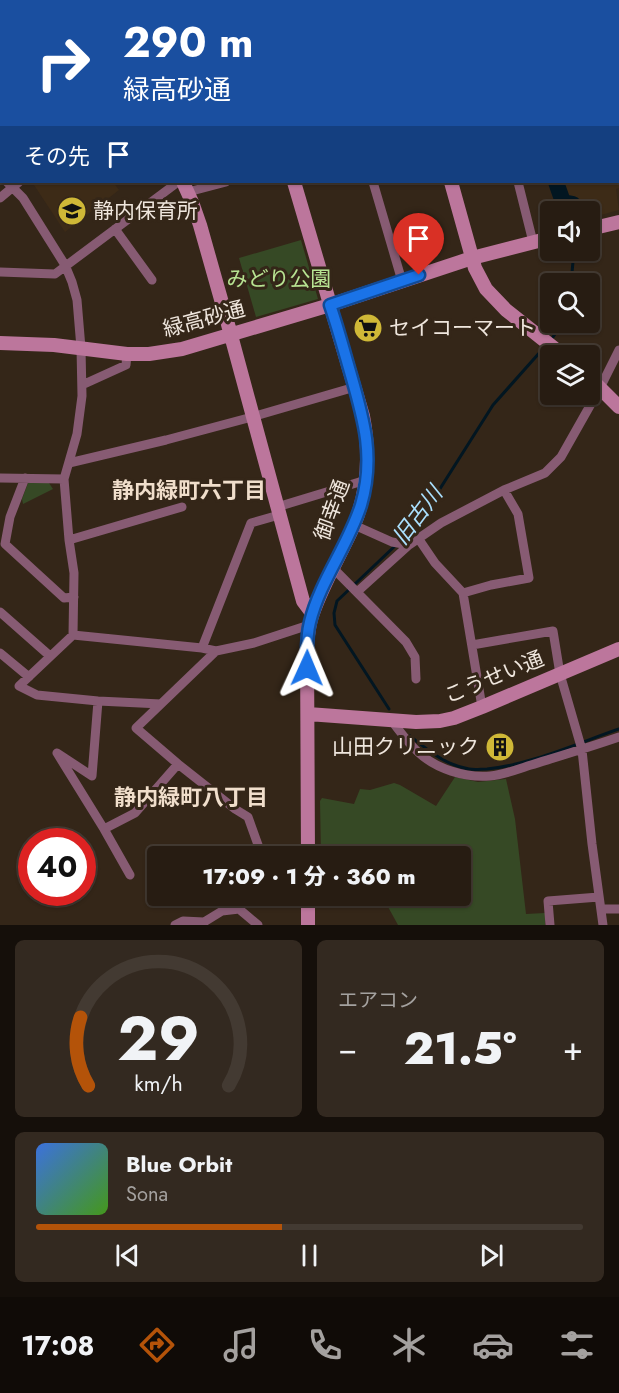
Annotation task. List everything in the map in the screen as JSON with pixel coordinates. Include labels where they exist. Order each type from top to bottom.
[{"type":"street","points":[[0,198],[13,183],[65,265],[76,300],[81,348],[82,396],[77,434],[64,479],[74,573],[73,635],[20,686],[37,694],[98,701],[161,704]]},
{"type":"street","points":[[0,272],[55,274],[115,229],[183,185],[212,183]]},
{"type":"street","name":"御幸通","points":[[294,183],[355,387],[368,440],[366,480],[361,504],[354,525],[332,567],[311,619],[307,645],[308,846]]},
{"type":"street","points":[[374,183],[402,281]]},
{"type":"street","points":[[452,183],[472,258],[486,289],[506,310],[550,345]]},
{"type":"street","points":[[518,183],[533,242]]},
{"type":"street","points":[[73,635],[216,651],[254,643],[311,619],[303,601],[200,225],[183,185]]},
{"type":"street","points":[[600,227],[619,222]]},
{"type":"street","points":[[115,229],[152,280]]},
{"type":"street","name":"緑高砂通","points":[[0,344],[54,345],[127,354],[149,354],[182,349],[330,305],[472,258],[540,240]]},
{"type":"street","points":[[600,376],[619,350]]},
{"type":"street","points":[[82,385],[126,365],[127,354]]},
{"type":"street","points":[[69,463],[166,440],[355,387]]},
{"type":"street","points":[[600,388],[619,407]]},
{"type":"street","points":[[354,589],[404,544],[504,490],[545,473],[561,457],[585,405]]},
{"type":"street","points":[[0,478],[64,479]]},
{"type":"street","points":[[25,478],[10,518],[5,544],[64,598],[74,597]]},
{"type":"street","points":[[202,648],[251,523],[366,480]]},
{"type":"street","points":[[463,593],[529,578],[518,514],[504,490]]},
{"type":"street","points":[[69,540],[182,507]]},
{"type":"street","points":[[354,525],[404,544]]},
{"type":"street","points":[[418,538],[435,563],[463,593],[482,707]]},
{"type":"street","points":[[332,567],[406,642],[415,657],[416,680]]},
{"type":"street","points":[[0,612],[50,656]]},
{"type":"street","points":[[472,645],[553,631],[561,674],[581,745],[603,925]]},
{"type":"street","name":"こうせい通","points":[[308,714],[416,722],[440,721],[482,707],[619,649]]},
{"type":"street","points":[[216,651],[136,728],[178,764],[248,817],[258,846]]},
{"type":"street","points":[[0,653],[29,677]]},
{"type":"street","points":[[98,701],[92,776],[57,753],[130,874]]},
{"type":"street","points":[[391,720],[418,752],[435,764],[450,772],[474,776],[491,776],[581,745],[619,737]]},
{"type":"street","points":[[104,829],[135,813],[178,764]]},
{"type":"street","points":[[550,925],[548,901],[599,897]]},
{"type":"street","points":[[175,925],[183,921],[204,922],[222,911],[239,909],[242,906]]},
{"type":"street","points":[[308,906],[308,925]]},
{"type":"street","points":[[239,909],[258,925]]},
{"type":"street","points":[[601,909],[619,909]]},
{"type":"shaded area","name":"静内保育所","points":[[33,183],[114,183],[119,190],[65,232]]},
{"type":"shaded area","points":[[561,183],[619,183],[619,188],[616,189],[619,210],[600,215],[600,201],[568,201]]},
{"type":"green space","name":"みどり公園","points":[[301,240],[318,299],[256,317],[239,258]]},
{"type":"green space","points":[[28,483],[49,483],[53,489],[23,504],[22,499]]},
{"type":"green space","points":[[455,777],[478,782],[506,779],[515,819],[526,914],[545,913],[545,925],[398,925],[388,906],[471,906],[471,846],[321,846],[320,801],[322,798],[354,804],[360,789],[370,790],[394,783],[436,806]]},
{"type":"waterway","points":[[556,183],[563,201]]},
{"type":"waterway","name":"旧古川","points":[[572,273],[573,261]]},
{"type":"waterway","name":"旧古川","points":[[553,337],[556,333]]},
{"type":"waterway","name":"旧古川","points":[[401,541],[424,514],[493,405],[540,352]]},
{"type":"waterway","name":"旧古川","points":[[389,709],[335,625],[334,613],[337,601],[396,545]]},
{"type":"waterway","name":"旧古川","points":[[410,736],[430,752],[460,767],[487,769],[520,763],[554,753],[619,729]]},
{"type":"place","name":"静内保育所","points":[[72,211]]},
{"type":"place","name":"セイコーマート","points":[[368,328]]},
{"type":"place","name":"山田クリニック","points":[[500,747]]},
{"type":"district","name":"静内緑町六丁目","points":[[189,490]]},
{"type":"district","name":"静内緑町八丁目","points":[[191,797]]},
{"type":"route","points":[[307,668],[307,645],[312,614],[332,567],[354,525],[361,504],[367,469],[368,440],[363,416],[330,305],[419,275]]}]
